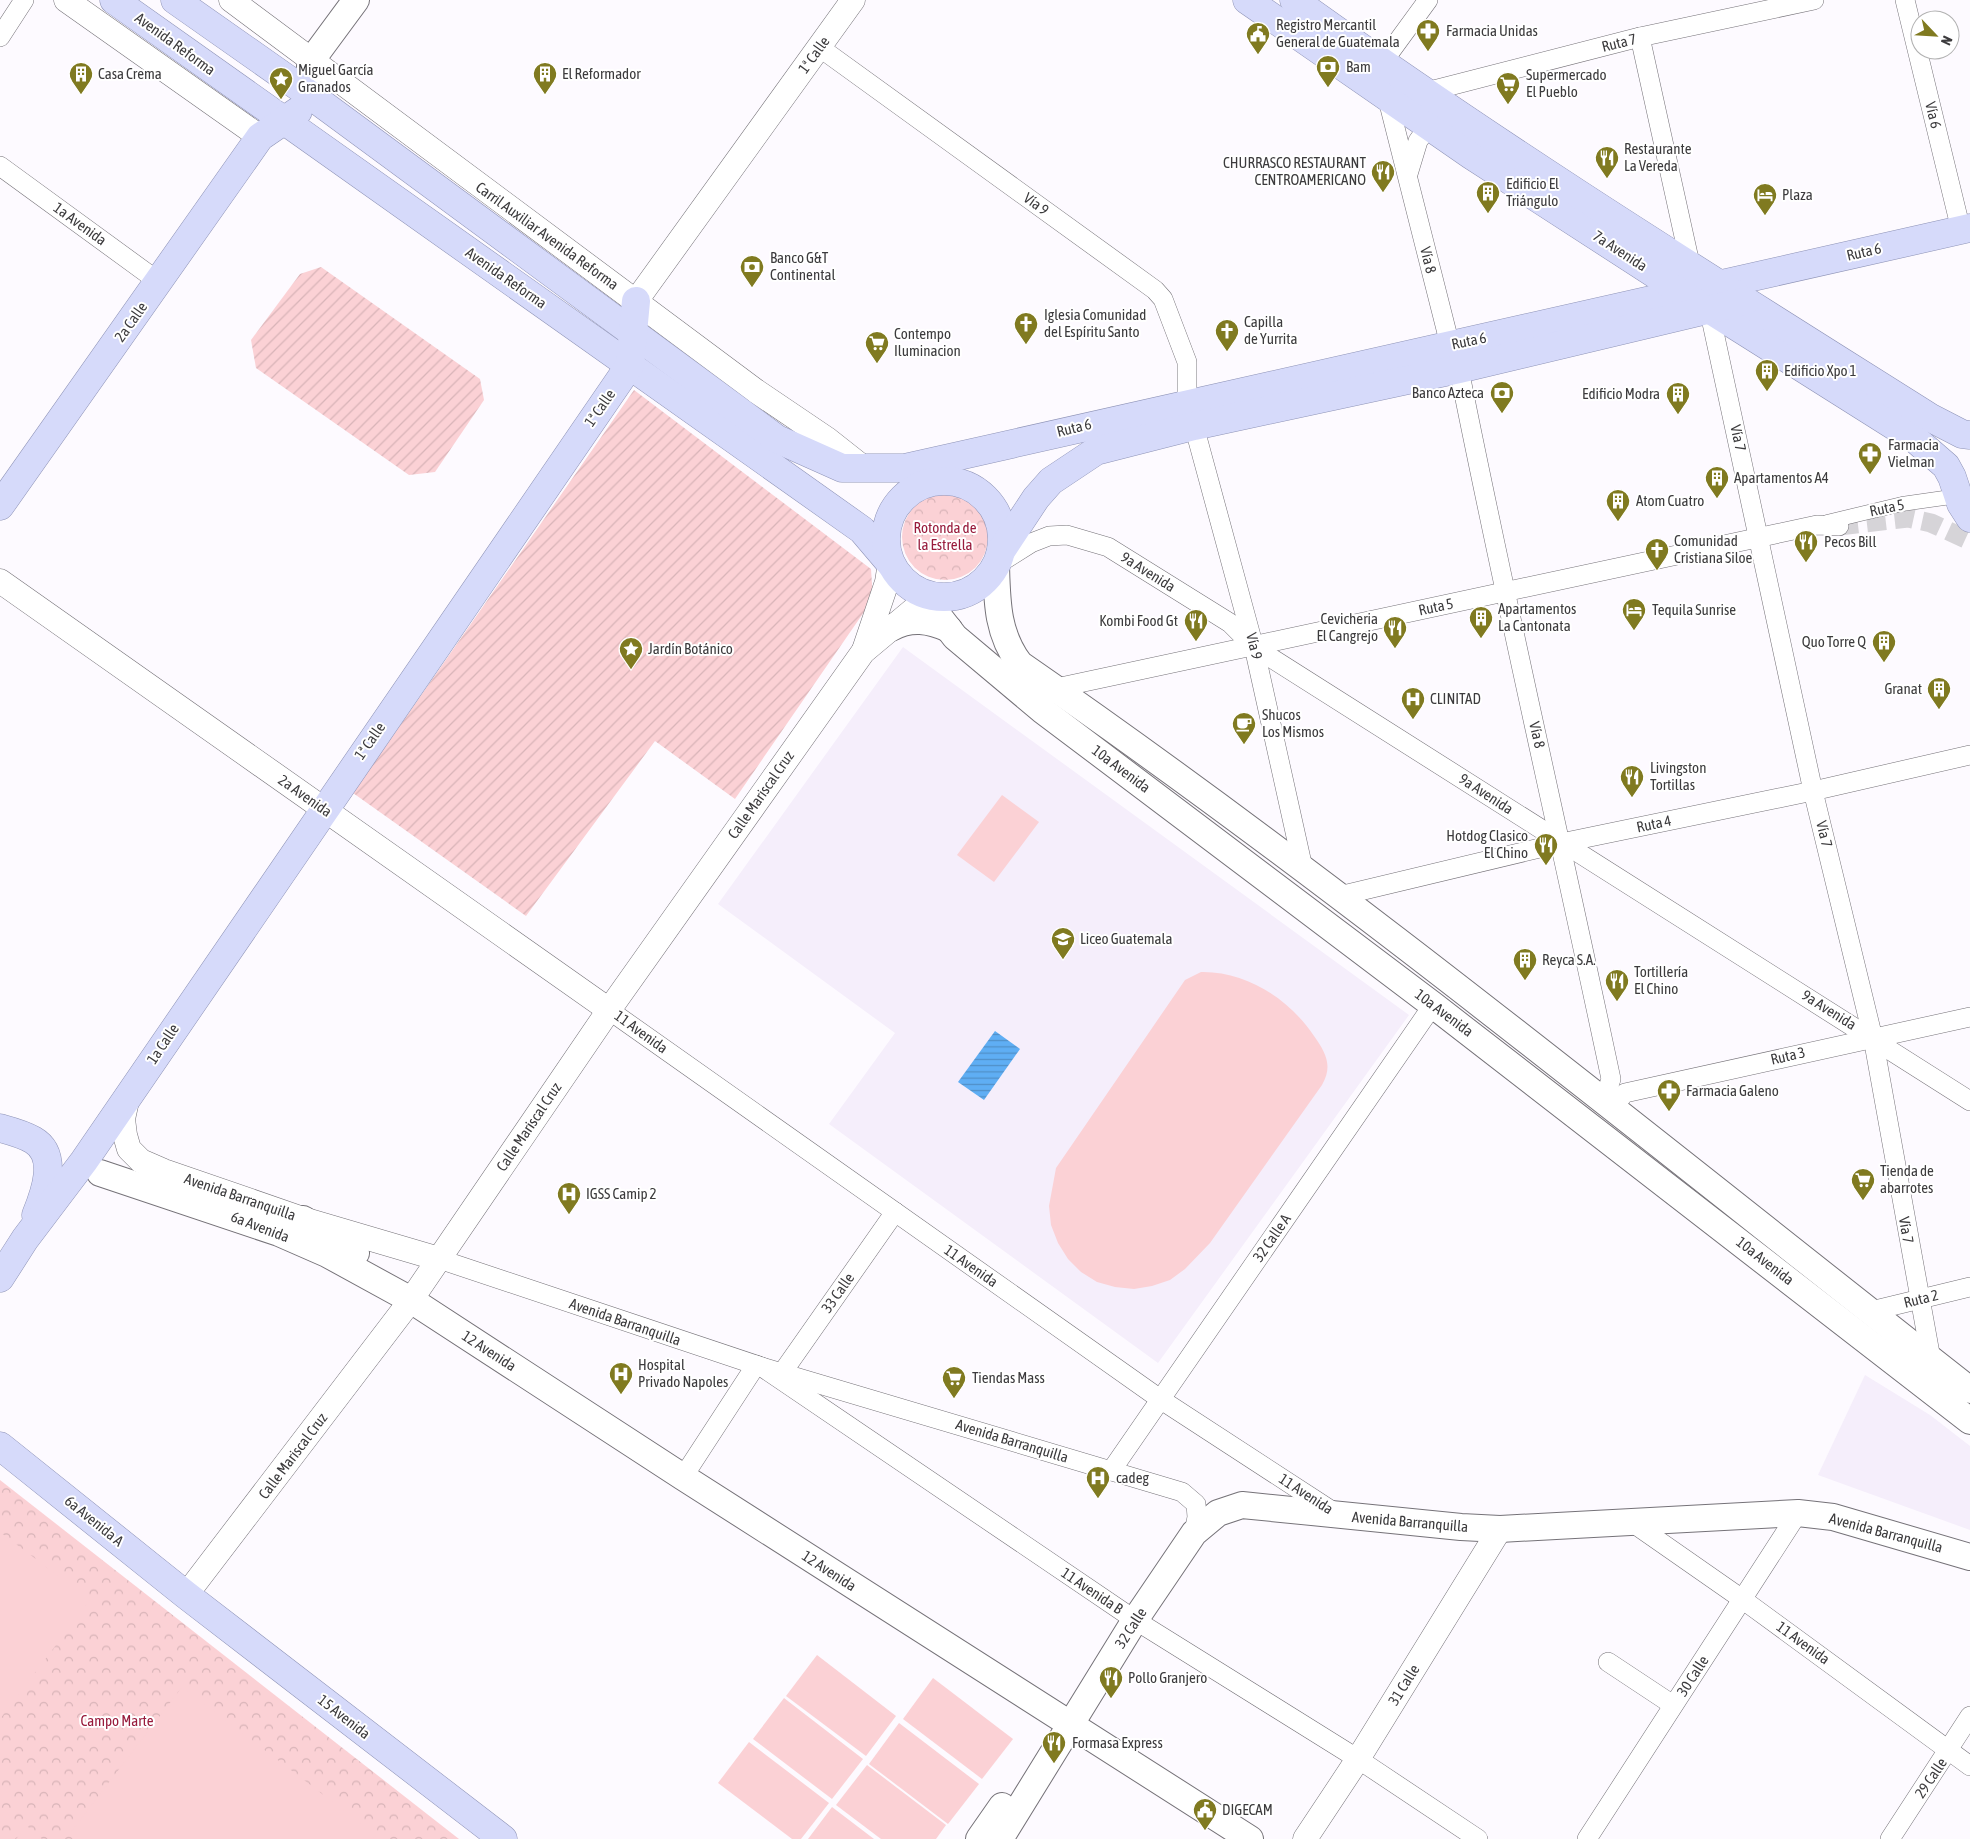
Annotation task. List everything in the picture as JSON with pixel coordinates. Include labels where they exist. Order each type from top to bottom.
[{"type":"main road","name":"Avenida Reforma","points":[[114,0],[862,530],[890,563]]},
{"type":"main road","name":"Avenida Reforma","points":[[176,0],[306,92],[777,439],[842,468],[905,468],[968,453]]},
{"type":"main road","name":"2a Calle","points":[[0,506],[160,282],[260,137],[274,114],[267,90],[273,82],[282,76],[311,61],[356,0]]},
{"type":"main road","name":"7a Avenida","points":[[1247,0],[1428,127],[1688,280]]},
{"type":"main road","name":"7a Avenida","points":[[1294,0],[1688,280]]},
{"type":"main road","name":"2a Calle","points":[[274,114],[291,118],[302,106],[311,61]]},
{"type":"main road","name":"Ruta 6","points":[[968,453],[1190,414],[1454,357],[1714,297],[1966,229]]},
{"type":"main road","name":"Ruta 6","points":[[1454,357],[1688,280],[1714,297]]},
{"type":"main road","points":[[1714,297],[1745,301],[1931,418],[1962,434],[1970,435]]},
{"type":"main road","points":[[1714,297],[1915,439],[1946,466],[1964,507]]},
{"type":"main road","name":"1ª Calle","points":[[324,809],[630,366],[636,302]]},
{"type":"main road","name":"Ruta 6","points":[[999,558],[1036,498],[1051,482],[1096,451],[1190,414]]},
{"type":"main road","points":[[905,468],[944,480],[961,483],[977,490],[989,502],[1000,525],[999,558],[986,580],[974,590],[960,596],[945,598],[930,596],[913,590],[900,578],[890,563],[886,549],[885,534],[888,520],[894,507],[904,496],[916,487],[944,480],[968,453]]},
{"type":"main road","name":"10a Avenida","points":[[999,558],[997,612],[1011,652],[1020,664],[1056,688],[1304,868],[1970,1390]]},
{"type":"main road","name":"10a Avenida","points":[[930,596],[934,610],[955,637],[1042,710],[1433,1005],[1970,1422]]},
{"type":"main road","points":[[891,628],[905,622],[919,620],[936,623],[949,630]]},
{"type":"main road","name":"1a Calle","points":[[0,1278],[25,1239],[73,1177],[324,809]]},
{"type":"main road","points":[[1433,1005],[1449,997],[1461,1000],[1571,1084],[1601,1099]]},
{"type":"main road","points":[[4,1137],[36,1142],[44,1152],[48,1168],[40,1203],[25,1239]]},
{"type":"main road","name":"6a Avenida","points":[[100,1173],[279,1233],[327,1254],[411,1300]]},
{"type":"main road","points":[[303,1219],[393,1277],[411,1300]]},
{"type":"main road","name":"12 Avenida","points":[[411,1300],[682,1477],[1250,1839]]},
{"type":"main road","points":[[1930,1390],[1940,1366]]},
{"type":"main road","name":"6a Avenida A","points":[[2,1449],[186,1595]]},
{"type":"main road","name":"Avenida Barranquilla","points":[[1194,1533],[1218,1513],[1242,1505],[1461,1527],[1500,1529],[1798,1513],[1833,1517],[1970,1557]]},
{"type":"main road","name":"32 Calle","points":[[1007,1836],[1070,1724],[1135,1620],[1194,1533]]},
{"type":"main road","name":"15 Avenida","points":[[186,1595],[503,1839]]},
{"type":"main road","name":"32 Calle","points":[[979,1839],[1015,1787],[1070,1724]]},
{"type":"street","points":[[0,37],[24,0]]},
{"type":"street","points":[[66,0],[260,137]]},
{"type":"street","name":"Carril Auxiliar Avenida Reforma","points":[[231,0],[636,302],[865,469]]},
{"type":"street","name":"1ª Calle","points":[[636,302],[853,0]]},
{"type":"street","points":[[1382,63],[1428,0]]},
{"type":"street","name":"Ruta 7","points":[[1426,92],[1640,37],[1814,0]]},
{"type":"street","name":"Vía 6","points":[[1905,0],[1966,229]]},
{"type":"street","points":[[1640,37],[1688,280]]},
{"type":"street","name":"Vía 9","points":[[819,47],[1155,290],[1163,298],[1187,362],[1190,414],[1254,647],[1304,868]]},
{"type":"street","name":"Vía 8","points":[[1388,100],[1454,357],[1504,593],[1562,843],[1611,1080],[1601,1099]]},
{"type":"street","points":[[1408,175],[1418,141],[1428,127]]},
{"type":"street","name":"1a Avenida","points":[[0,166],[160,282]]},
{"type":"street","name":"Vía 7","points":[[1714,297],[1760,538],[1813,790],[1873,1038],[1919,1299],[1940,1366]]},
{"type":"street","name":"Ruta 5","points":[[1056,688],[1760,538],[1902,504],[1964,507]]},
{"type":"street","name":"Ruta 5","points":[[1817,524],[1839,526]]},
{"type":"street","name":"9a Avenida","points":[[999,558],[1049,536],[1067,536],[1108,547],[1230,623],[1254,647],[1970,1101]]},
{"type":"street","name":"Calle Mariscal Cruz","points":[[863,652],[887,582],[890,563]]},
{"type":"street","name":"2a Avenida","points":[[0,581],[609,1010]]},
{"type":"street","name":"Calle Mariscal Cruz","points":[[186,1595],[411,1300],[609,1010],[863,652],[930,596]]},
{"type":"street","name":"Ruta 4","points":[[1339,896],[1562,843],[1970,755]]},
{"type":"street","name":"32 Calle A","points":[[1111,1471],[1433,1005]]},
{"type":"street","name":"11 Avenida","points":[[609,1010],[1160,1399],[1338,1515]]},
{"type":"street","name":"Ruta 3","points":[[1601,1099],[1970,1017]]},
{"type":"street","name":"Avenida Barranquilla","points":[[128,1096],[123,1119],[129,1149],[141,1161],[164,1171],[303,1219],[439,1259],[759,1366],[1182,1492],[1196,1504],[1197,1517],[1194,1533]]},
{"type":"street","name":"33 Calle","points":[[782,1373],[895,1212]]},
{"type":"street","name":"Ruta 2","points":[[1871,1311],[1970,1287]]},
{"type":"street","points":[[682,1477],[759,1366]]},
{"type":"street","name":"11 Avenida B","points":[[759,1366],[1135,1620],[1358,1759],[1478,1839]]},
{"type":"street","name":"30 Calle","points":[[1587,1839],[1798,1513]]},
{"type":"street","name":"11 Avenida","points":[[1633,1523],[1742,1599],[1970,1766]]},
{"type":"street","name":"31 Calle","points":[[1306,1839],[1358,1759],[1500,1529]]},
{"type":"street","points":[[1608,1662],[1674,1705]]},
{"type":"street","name":"29 Calle","points":[[1890,1839],[1970,1716]]},
{"type":"shaded area","name":"Liceo Guatemala","points":[[903,647],[1409,1015],[1158,1363],[829,1124],[895,1033],[718,904]]},
{"type":"shaded area","points":[[1865,1375],[1930,1415],[1970,1446],[1970,1530],[1818,1475]]},
{"type":"green space","points":[[321,267],[480,379],[484,400],[435,472],[409,475],[256,368],[251,340],[300,274]]},
{"type":"green space","name":"Jardín Botánico","points":[[634,390],[871,569],[873,599],[735,799],[655,741],[526,916],[353,793]]},
{"type":"green space","name":"Rotonda de la Estrella","points":[[945,494],[962,497],[976,506],[985,520],[988,537],[985,554],[976,568],[962,577],[945,580],[928,577],[914,568],[905,554],[902,537],[905,520],[914,506],[928,497]]},
{"type":"green space","points":[[1002,795],[1039,822],[994,882],[957,855]]},
{"type":"green space","points":[[1201,972],[1218,973],[1251,982],[1266,990],[1293,1011],[1314,1036],[1325,1054],[1327,1072],[1325,1078],[1322,1085],[1210,1243],[1185,1269],[1170,1280],[1134,1289],[1115,1287],[1097,1282],[1081,1272],[1068,1259],[1058,1243],[1051,1225],[1049,1206],[1056,1168],[1185,980]]},
{"type":"green space","name":"Campo Marte","points":[[0,1480],[459,1839],[0,1839]]},
{"type":"green space","points":[[0,1532],[90,1600],[0,1719]]},
{"type":"green space","points":[[817,1655],[896,1716],[866,1756],[786,1696]]},
{"type":"green space","points":[[933,1678],[1013,1739],[982,1779],[903,1719]]},
{"type":"green space","points":[[182,1687],[376,1835],[373,1839],[80,1839],[71,1832]]},
{"type":"green space","points":[[784,1698],[863,1759],[832,1799],[753,1739]]},
{"type":"green space","points":[[899,1723],[979,1784],[948,1824],[869,1764]]},
{"type":"green space","points":[[749,1742],[829,1803],[801,1839],[792,1839],[718,1783]]},
{"type":"green space","points":[[867,1765],[946,1825],[936,1839],[881,1839],[836,1805]]},
{"type":"green space","points":[[832,1807],[874,1839],[808,1839]]},
{"type":"green space","points":[[27,1826],[42,1839],[16,1839]]},
{"type":"water","points":[[995,1031],[1020,1049],[984,1100],[958,1082]]},
{"type":"tunnel","points":[[1839,526],[1908,518],[1931,523],[1970,541]]},
{"type":"place","name":"Farmacia Unidas","points":[[1428,52]]},
{"type":"place","name":"Registro Mercantil General de Guatemala","points":[[1258,55]]},
{"type":"place","name":"Bam","points":[[1328,88]]},
{"type":"place","name":"Casa Crema","points":[[81,95]]},
{"type":"place","name":"El Reformador","points":[[545,95]]},
{"type":"place","name":"Miguel García Granados","points":[[281,100]]},
{"type":"place","name":"Supermercado El Pueblo","points":[[1508,105]]},
{"type":"place","name":"Restaurante La Vereda","points":[[1607,179]]},
{"type":"place","name":"CHURRASCO RESTAURANT CENTROAMERICANO","points":[[1383,193]]},
{"type":"place","name":"Edificio El Triángulo","points":[[1488,214]]},
{"type":"place","name":"Plaza","points":[[1765,216]]},
{"type":"place","name":"Banco G&T Continental","points":[[752,288]]},
{"type":"place","name":"Iglesia Comunidad del Espíritu Santo","points":[[1026,345]]},
{"type":"place","name":"Capilla de Yurrita","points":[[1227,352]]},
{"type":"place","name":"Contempo Iluminacion","points":[[877,364]]},
{"type":"place","name":"Edificio Xpo 1","points":[[1767,392]]},
{"type":"place","name":"Banco Azteca","points":[[1502,414]]},
{"type":"place","name":"Edificio Modra","points":[[1678,415]]},
{"type":"place","name":"Farmacia Vielman","points":[[1870,475]]},
{"type":"place","name":"Apartamentos A4","points":[[1717,499]]},
{"type":"place","name":"Atom Cuatro","points":[[1618,522]]},
{"type":"place","name":"Pecos Bill","points":[[1806,563]]},
{"type":"place","name":"Comunidad Cristiana Siloe","points":[[1657,571]]},
{"type":"place","name":"Tequila Sunrise","points":[[1634,631]]},
{"type":"place","name":"Apartamentos La Cantonata","points":[[1481,639]]},
{"type":"place","name":"Kombi Food Gt","points":[[1196,642]]},
{"type":"place","name":"Cevicheria El Cangrejo","points":[[1395,649]]},
{"type":"place","name":"Quo Torre Q","points":[[1884,663]]},
{"type":"place","name":"Jardín Botánico","points":[[631,670]]},
{"type":"place","name":"Granat","points":[[1939,710]]},
{"type":"place","name":"CLINITAD","points":[[1413,720]]},
{"type":"place","name":"Shucos Los Mismos","points":[[1244,745]]},
{"type":"place","name":"Livingston Tortillas","points":[[1632,798]]},
{"type":"place","name":"Hotdog Clasico El Chino","points":[[1546,866]]},
{"type":"place","name":"Liceo Guatemala","points":[[1063,960]]},
{"type":"place","name":"Reyca S.A.","points":[[1525,981]]},
{"type":"place","name":"Tortillería El Chino","points":[[1617,1002]]},
{"type":"place","name":"Farmacia Galeno","points":[[1669,1112]]},
{"type":"place","name":"Tienda de abarrotes","points":[[1863,1201]]},
{"type":"place","name":"IGSS Camip 2","points":[[569,1215]]},
{"type":"place","name":"Hospital Privado Napoles","points":[[621,1395]]},
{"type":"place","name":"Tiendas Mass","points":[[954,1399]]},
{"type":"place","name":"cadeg","points":[[1098,1499]]},
{"type":"place","name":"Pollo Granjero","points":[[1111,1699]]},
{"type":"place","name":"Formasa Express","points":[[1054,1764]]},
{"type":"place","name":"DIGECAM","points":[[1205,1831]]}]
